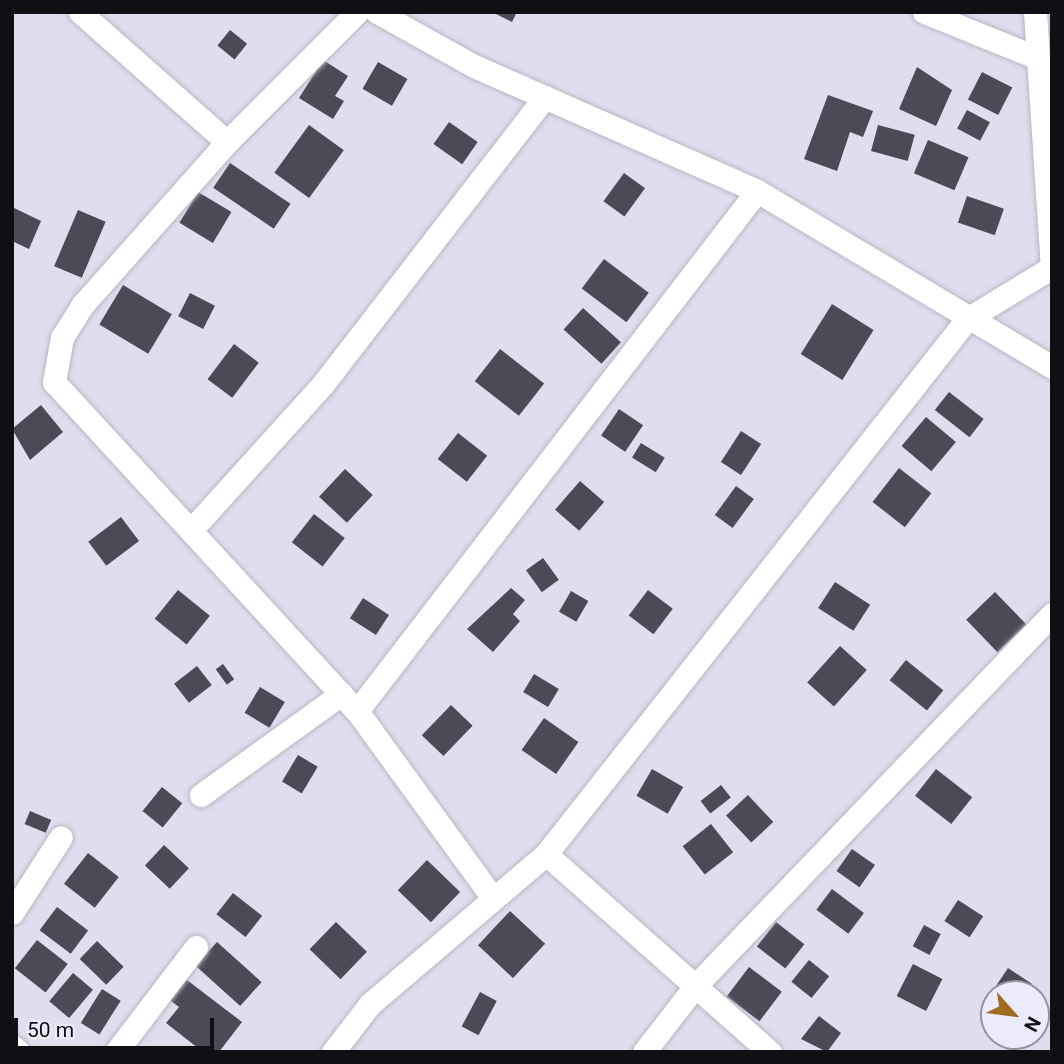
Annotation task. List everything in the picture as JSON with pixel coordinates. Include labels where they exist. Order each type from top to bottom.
[{"type":"street","points":[[80,12],[227,142]]},
{"type":"street","points":[[357,12],[227,142],[83,304],[62,337],[54,382],[194,528],[349,702],[493,898]]},
{"type":"street","points":[[377,12],[545,97],[757,191],[967,319],[1052,367]]},
{"type":"street","points":[[923,12],[1038,58]]},
{"type":"street","points":[[333,1052],[370,1004],[546,854],[967,319],[1051,268],[1035,12]]},
{"type":"street","points":[[194,528],[323,384],[545,97]]},
{"type":"street","points":[[201,795],[349,702],[757,191]]},
{"type":"street","points":[[644,1052],[696,985],[1052,614]]},
{"type":"street","points":[[12,914],[61,837]]},
{"type":"street","points":[[546,854],[770,1052]]},
{"type":"street","points":[[116,1052],[196,947]]},
{"type":"street","points":[[12,1046],[19,1052]]},
{"type":"building","points":[[492,12],[517,12],[512,22]]},
{"type":"building","points":[[230,30],[247,44],[235,59],[217,46]]},
{"type":"building","points":[[323,60],[348,76],[335,96],[344,101],[333,119],[299,98]]},
{"type":"building","points":[[378,62],[407,79],[392,106],[362,89]]},
{"type":"building","points":[[917,67],[952,90],[936,126],[899,109]]},
{"type":"building","points":[[982,72],[1012,87],[998,115],[968,100]]},
{"type":"building","points":[[828,95],[873,111],[863,137],[850,132],[837,171],[804,159]]},
{"type":"building","points":[[967,110],[990,122],[980,141],[957,129]]},
{"type":"building","points":[[449,122],[478,142],[462,164],[434,144]]},
{"type":"building","points":[[309,125],[344,150],[309,198],[274,173]]},
{"type":"building","points":[[878,125],[915,135],[908,161],[871,151]]},
{"type":"building","points":[[928,140],[969,157],[954,190],[914,173]]},
{"type":"building","points":[[230,163],[291,204],[274,229],[213,188]]},
{"type":"building","points":[[624,173],[645,188],[624,217],[603,201]]},
{"type":"building","points":[[198,192],[231,212],[213,243],[179,223]]},
{"type":"building","points":[[967,196],[1004,209],[995,235],[958,222]]},
{"type":"building","points":[[12,207],[41,221],[29,249],[12,241]]},
{"type":"building","points":[[78,210],[106,222],[82,278],[54,266]]},
{"type":"building","points":[[604,259],[649,293],[626,322],[582,289]]},
{"type":"building","points":[[123,285],[172,314],[148,354],[99,324]]},
{"type":"building","points":[[190,293],[215,306],[203,329],[178,316]]},
{"type":"building","points":[[832,304],[874,330],[842,380],[801,354]]},
{"type":"building","points":[[583,308],[621,342],[601,364],[564,330]]},
{"type":"building","points":[[234,344],[259,363],[232,398],[208,379]]},
{"type":"building","points":[[500,349],[544,383],[519,416],[475,381]]},
{"type":"building","points":[[949,392],[984,419],[970,437],[935,410]]},
{"type":"building","points":[[41,405],[63,432],[30,460],[12,429]]},
{"type":"building","points":[[619,409],[643,425],[625,452],[601,436]]},
{"type":"building","points":[[926,417],[956,442],[931,471],[902,446]]},
{"type":"building","points":[[741,431],[761,444],[741,475],[721,462]]},
{"type":"building","points":[[458,433],[487,456],[467,482],[438,459]]},
{"type":"building","points":[[641,443],[665,458],[656,472],[632,457]]},
{"type":"building","points":[[899,468],[931,493],[905,527],[873,502]]},
{"type":"building","points":[[345,469],[373,495],[347,523],[319,497]]},
{"type":"building","points":[[580,481],[604,502],[579,531],[555,510]]},
{"type":"building","points":[[736,486],[754,499],[733,528],[715,515]]},
{"type":"building","points":[[314,514],[345,538],[323,566],[292,542]]},
{"type":"building","points":[[121,517],[139,541],[106,566],[88,542]]},
{"type":"building","points":[[543,558],[559,580],[542,592],[526,570]]},
{"type":"building","points":[[835,582],[870,605],[853,631],[818,608]]},
{"type":"building","points":[[511,588],[525,600],[513,614],[520,621],[493,652],[467,629]]},
{"type":"building","points":[[178,590],[210,616],[187,645],[155,619]]},
{"type":"building","points":[[648,590],[673,609],[653,634],[629,616]]},
{"type":"building","points":[[571,591],[588,601],[576,622],[559,612]]},
{"type":"building","points":[[995,592],[1026,624],[997,652],[966,620]]},
{"type":"building","points":[[363,598],[389,615],[376,635],[350,618]]},
{"type":"building","points":[[840,646],[867,670],[834,707],[807,682]]},
{"type":"building","points":[[906,660],[943,690],[927,710],[890,680]]},
{"type":"building","points":[[223,664],[234,679],[227,685],[216,669]]},
{"type":"building","points":[[197,666],[212,685],[189,703],[174,684]]},
{"type":"building","points":[[534,674],[559,689],[548,707],[523,692]]},
{"type":"building","points":[[260,687],[285,702],[269,728],[245,713]]},
{"type":"building","points":[[451,705],[473,726],[443,756],[422,735]]},
{"type":"building","points":[[544,718],[578,742],[556,774],[522,750]]},
{"type":"building","points":[[298,755],[318,767],[302,793],[282,782]]},
{"type":"building","points":[[652,769],[683,787],[668,814],[636,796]]},
{"type":"building","points":[[936,769],[972,797],[951,824],[915,796]]},
{"type":"building","points":[[721,785],[731,798],[710,814],[701,801]]},
{"type":"building","points":[[162,787],[182,803],[163,827],[142,811]]},
{"type":"building","points":[[748,795],[773,822],[751,843],[726,815]]},
{"type":"building","points":[[30,811],[51,820],[46,833],[25,824]]},
{"type":"building","points":[[711,824],[733,852],[705,875],[683,846]]},
{"type":"building","points":[[164,845],[189,868],[170,889],[145,865]]},
{"type":"building","points":[[852,849],[875,865],[859,887],[837,871]]},
{"type":"building","points":[[88,853],[119,877],[95,908],[64,884]]},
{"type":"building","points":[[427,860],[460,892],[431,922],[398,890]]},
{"type":"building","points":[[832,889],[864,913],[848,934],[816,910]]},
{"type":"building","points":[[233,893],[262,916],[246,937],[216,914]]},
{"type":"building","points":[[958,900],[983,916],[970,937],[944,921]]},
{"type":"building","points":[[57,907],[88,930],[71,954],[40,930]]},
{"type":"building","points":[[510,911],[545,944],[513,978],[478,945]]},
{"type":"building","points":[[336,922],[367,952],[341,979],[310,949]]},
{"type":"building","points":[[776,922],[804,944],[785,969],[757,946]]},
{"type":"building","points":[[924,925],[941,934],[930,955],[913,946]]},
{"type":"building","points":[[37,940],[68,964],[46,992],[15,968]]},
{"type":"building","points":[[97,941],[124,967],[106,985],[80,959]]},
{"type":"building","points":[[217,942],[262,982],[240,1006],[196,966]]},
{"type":"building","points":[[809,960],[829,976],[812,998],[791,982]]},
{"type":"building","points":[[913,964],[942,979],[926,1011],[897,996]]},
{"type":"building","points":[[749,967],[782,992],[759,1021],[727,997]]},
{"type":"building","points":[[1008,968],[1026,980],[1000,980]]},
{"type":"building","points":[[73,973],[93,990],[69,1018],[49,1001]]},
{"type":"building","points":[[183,977],[242,1022],[219,1052],[203,1052],[166,1023],[179,1007],[167,998]]},
{"type":"building","points":[[102,989],[121,1001],[99,1035],[81,1023]]},
{"type":"building","points":[[480,992],[497,1001],[478,1035],[462,1026]]},
{"type":"building","points":[[819,1016],[841,1033],[827,1052],[801,1039]]}]
